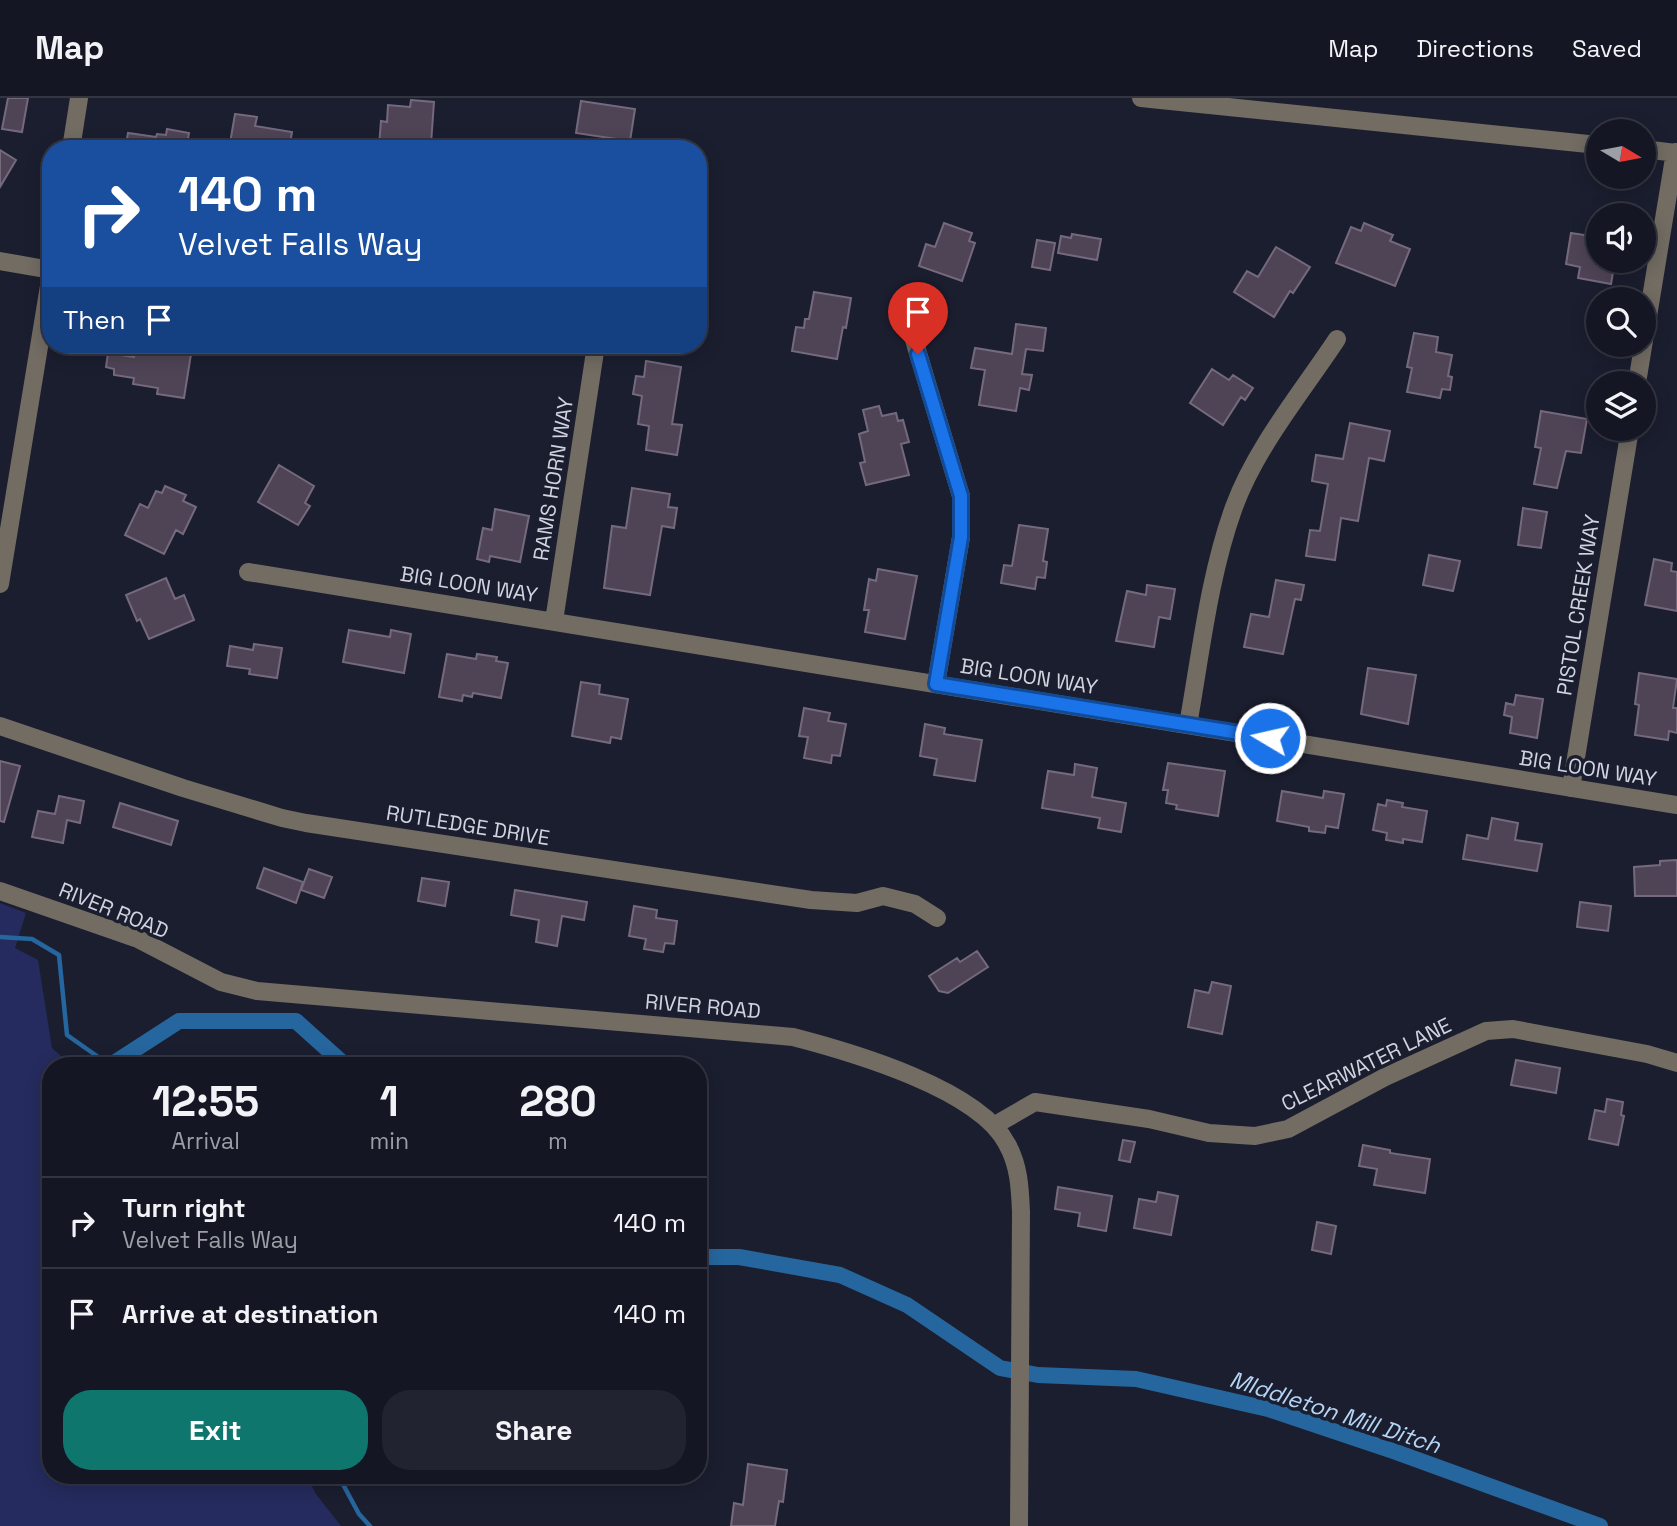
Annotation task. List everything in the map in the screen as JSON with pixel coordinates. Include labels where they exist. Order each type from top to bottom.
[{"type":"street","points":[[72,140],[79,98]]},
{"type":"street","points":[[1141,98],[1586,144]]},
{"type":"street","points":[[1639,371],[1676,153],[1656,151]]},
{"type":"street","points":[[0,261],[42,270]]},
{"type":"street","points":[[0,584],[8,485],[42,317]]},
{"type":"street","points":[[911,330],[961,496],[961,537],[936,684]]},
{"type":"street","points":[[1188,725],[1217,559],[1235,504],[1259,455],[1338,340]]},
{"type":"street","name":"RAMS HORN WAY","points":[[554,621],[595,354]]},
{"type":"street","name":"PISTOL CREEK WAY","points":[[1571,788],[1628,441]]},
{"type":"street","name":"BIG LOON WAY","points":[[248,572],[1677,805]]},
{"type":"street","name":"RUTLEDGE DRIVE","points":[[0,726],[183,788],[294,821],[811,900],[857,903],[883,896],[915,904],[937,918]]},
{"type":"street","name":"RIVER ROAD","points":[[0,891],[138,939],[221,982],[257,991],[793,1037],[847,1051],[938,1088],[978,1110],[995,1125],[1007,1144],[1018,1172],[1021,1212],[1019,1526]]},
{"type":"street","name":"CLEARWATER LANE","points":[[995,1125],[1035,1102],[1149,1119],[1209,1133],[1255,1136],[1288,1129],[1385,1077],[1486,1031],[1513,1029],[1647,1054],[1677,1063]]},
{"type":"shaded area","points":[[0,903],[26,913],[15,948],[38,960],[52,1048],[62,1057],[42,1057],[42,1484],[311,1484],[341,1526],[0,1526]]},
{"type":"building","points":[[8,98],[28,98],[22,132],[2,129]]},
{"type":"building","points":[[411,100],[434,102],[431,140],[379,140],[381,121],[387,122],[388,105],[410,107]]},
{"type":"building","points":[[581,101],[635,109],[630,140],[576,133]]},
{"type":"building","points":[[235,114],[257,117],[255,126],[292,132],[291,140],[231,140]]},
{"type":"building","points":[[167,129],[189,133],[188,140],[127,140],[128,133],[156,137],[157,134],[166,135]]},
{"type":"building","points":[[0,150],[16,160],[0,187]]},
{"type":"building","points":[[944,223],[972,233],[969,241],[975,243],[962,281],[919,266],[926,244],[935,247]]},
{"type":"building","points":[[1364,223],[1393,235],[1390,241],[1410,249],[1395,286],[1336,263],[1351,227],[1361,231]]},
{"type":"building","points":[[1571,233],[1586,235],[1586,273],[1613,273],[1611,284],[1578,278],[1580,267],[1566,264]]},
{"type":"building","points":[[1072,234],[1101,239],[1097,260],[1058,253],[1061,236],[1071,238]]},
{"type":"building","points":[[1037,240],[1055,243],[1050,270],[1032,267]]},
{"type":"building","points":[[1276,247],[1310,267],[1293,293],[1290,291],[1274,317],[1234,292],[1247,271],[1258,277]]},
{"type":"building","points":[[814,292],[851,298],[837,359],[792,351],[796,327],[804,328],[805,319],[809,319]]},
{"type":"building","points":[[1016,324],[1046,328],[1043,351],[1026,349],[1022,374],[1032,375],[1029,390],[1020,388],[1016,411],[979,405],[985,370],[971,368],[975,348],[1012,354]]},
{"type":"building","points":[[1414,333],[1438,337],[1436,352],[1452,355],[1448,376],[1452,377],[1450,390],[1442,389],[1440,398],[1407,392],[1412,368],[1407,367]]},
{"type":"building","points":[[108,354],[134,357],[134,354],[191,354],[184,398],[157,394],[158,388],[133,384],[134,378],[114,375],[114,369],[106,367]]},
{"type":"building","points":[[646,361],[681,367],[672,424],[682,425],[677,455],[646,450],[649,426],[638,424],[642,396],[633,394],[636,376],[644,377]]},
{"type":"building","points":[[1212,369],[1229,380],[1233,375],[1253,388],[1245,400],[1241,397],[1223,425],[1190,403]]},
{"type":"building","points":[[879,406],[882,416],[896,413],[898,421],[903,420],[909,442],[901,444],[909,475],[866,485],[860,463],[865,462],[859,434],[868,431],[863,410]]},
{"type":"building","points":[[1541,411],[1586,419],[1581,453],[1566,451],[1557,488],[1534,484],[1541,448],[1535,447]]},
{"type":"building","points":[[1350,423],[1390,431],[1384,461],[1369,458],[1358,521],[1341,518],[1335,560],[1306,556],[1310,530],[1320,531],[1328,484],[1312,481],[1316,455],[1343,459]]},
{"type":"building","points":[[279,465],[314,486],[305,503],[310,506],[298,525],[258,502]]},
{"type":"building","points":[[165,486],[186,495],[183,501],[196,507],[183,534],[176,530],[164,554],[125,535],[140,504],[148,508],[156,491],[162,493]]},
{"type":"building","points":[[632,488],[670,494],[668,507],[677,508],[674,528],[662,526],[650,595],[604,588],[612,526],[626,528]]},
{"type":"building","points":[[1523,508],[1547,512],[1541,548],[1518,545]]},
{"type":"building","points":[[495,509],[529,516],[520,562],[490,556],[489,562],[477,559],[483,528],[492,530]]},
{"type":"building","points":[[1019,525],[1048,529],[1043,561],[1047,562],[1045,578],[1037,577],[1035,589],[1001,583],[1004,565],[1012,566]]},
{"type":"building","points":[[1429,555],[1460,561],[1453,591],[1423,585]]},
{"type":"building","points":[[1654,559],[1672,563],[1671,571],[1677,572],[1677,611],[1645,605]]},
{"type":"building","points":[[878,569],[917,576],[905,639],[865,632],[869,610],[864,610],[869,579],[876,581]]},
{"type":"building","points":[[166,578],[175,599],[184,595],[194,620],[149,639],[140,619],[137,621],[126,595]]},
{"type":"building","points":[[1276,580],[1304,585],[1301,600],[1295,599],[1283,654],[1244,647],[1251,614],[1269,617]]},
{"type":"building","points":[[1147,585],[1175,589],[1170,619],[1159,617],[1154,647],[1116,641],[1127,591],[1146,595]]},
{"type":"building","points":[[349,630],[390,637],[391,630],[411,634],[404,673],[343,662]]},
{"type":"building","points":[[254,644],[282,648],[277,678],[249,674],[250,669],[227,666],[230,646],[253,650]]},
{"type":"building","points":[[447,654],[476,659],[477,654],[497,657],[496,661],[508,663],[501,698],[473,693],[472,697],[463,695],[462,701],[439,697]]},
{"type":"building","points":[[1368,668],[1416,675],[1408,724],[1361,714]]},
{"type":"building","points":[[1639,673],[1677,679],[1673,708],[1677,708],[1677,733],[1669,731],[1668,740],[1635,735]]},
{"type":"building","points":[[581,682],[600,685],[599,694],[628,699],[621,739],[611,737],[610,743],[572,736]]},
{"type":"building","points":[[1516,695],[1543,699],[1537,738],[1510,733],[1512,717],[1504,715],[1506,703],[1514,705]]},
{"type":"building","points":[[804,708],[830,713],[828,721],[846,724],[840,756],[832,755],[831,763],[804,758],[808,737],[799,736]]},
{"type":"building","points":[[925,724],[945,728],[944,734],[982,740],[975,781],[934,775],[937,759],[920,756]]},
{"type":"building","points":[[0,761],[20,766],[4,822],[0,821]]},
{"type":"building","points":[[1168,763],[1225,771],[1218,816],[1176,809],[1177,805],[1166,803],[1168,790],[1163,790]]},
{"type":"building","points":[[1075,764],[1097,768],[1092,797],[1126,803],[1121,832],[1098,828],[1100,818],[1042,808],[1048,771],[1074,775]]},
{"type":"building","points":[[1282,791],[1323,798],[1324,791],[1344,794],[1338,828],[1326,826],[1325,833],[1277,821]]},
{"type":"building","points":[[59,796],[84,801],[80,823],[67,820],[63,843],[32,837],[38,811],[55,814]]},
{"type":"building","points":[[1387,800],[1403,803],[1402,807],[1427,811],[1422,842],[1386,840],[1387,833],[1373,830],[1378,804],[1386,806]]},
{"type":"building","points":[[120,803],[178,821],[171,845],[113,827]]},
{"type":"building","points":[[1492,818],[1518,823],[1515,840],[1542,844],[1537,871],[1463,859],[1467,835],[1488,839]]},
{"type":"building","points":[[1677,860],[1677,896],[1635,896],[1634,867],[1660,865],[1660,861]]},
{"type":"building","points":[[264,868],[303,882],[296,903],[257,888]]},
{"type":"building","points":[[309,869],[332,877],[324,898],[301,890]]},
{"type":"building","points":[[422,878],[449,882],[445,906],[418,901]]},
{"type":"building","points":[[515,890],[587,902],[584,920],[562,916],[557,946],[536,942],[539,920],[511,915]]},
{"type":"building","points":[[1580,902],[1611,906],[1608,931],[1577,927]]},
{"type":"building","points":[[634,906],[657,910],[656,918],[677,921],[674,944],[665,943],[663,952],[644,949],[646,939],[629,936]]},
{"type":"building","points":[[977,951],[988,967],[948,993],[939,991],[929,976],[957,958],[960,962]]},
{"type":"building","points":[[1212,982],[1231,986],[1222,1034],[1188,1027],[1195,990],[1209,993]]},
{"type":"building","points":[[1516,1060],[1560,1068],[1556,1093],[1511,1085]]},
{"type":"building","points":[[1607,1099],[1623,1102],[1621,1115],[1624,1116],[1618,1145],[1589,1139],[1595,1110],[1605,1112]]},
{"type":"building","points":[[1123,1140],[1135,1142],[1130,1162],[1119,1160]]},
{"type":"building","points":[[1363,1145],[1390,1150],[1390,1153],[1430,1159],[1425,1193],[1374,1185],[1377,1169],[1359,1166]]},
{"type":"building","points":[[1058,1187],[1112,1196],[1106,1231],[1078,1226],[1080,1213],[1055,1209]]},
{"type":"building","points":[[1158,1192],[1178,1196],[1171,1235],[1134,1228],[1139,1199],[1156,1202]]},
{"type":"building","points":[[1317,1222],[1336,1226],[1331,1254],[1312,1250]]},
{"type":"building","points":[[748,1464],[787,1470],[783,1502],[779,1501],[775,1526],[731,1526],[734,1503],[743,1505]]},
{"type":"waterway","points":[[0,937],[32,939],[59,955],[67,1035],[98,1057]]},
{"type":"waterway","name":"MIddleton Mill Ditch","points":[[123,1057],[179,1021],[296,1021],[336,1057]]},
{"type":"waterway","name":"MIddleton Mill Ditch","points":[[707,1257],[739,1257],[840,1275],[907,1305],[1000,1368],[1038,1375],[1136,1379],[1268,1409],[1600,1526]]},
{"type":"waterway","points":[[343,1484],[359,1514],[370,1526]]},
{"type":"route","points":[[918,354],[961,496],[961,537],[936,684],[1270,738]]}]
